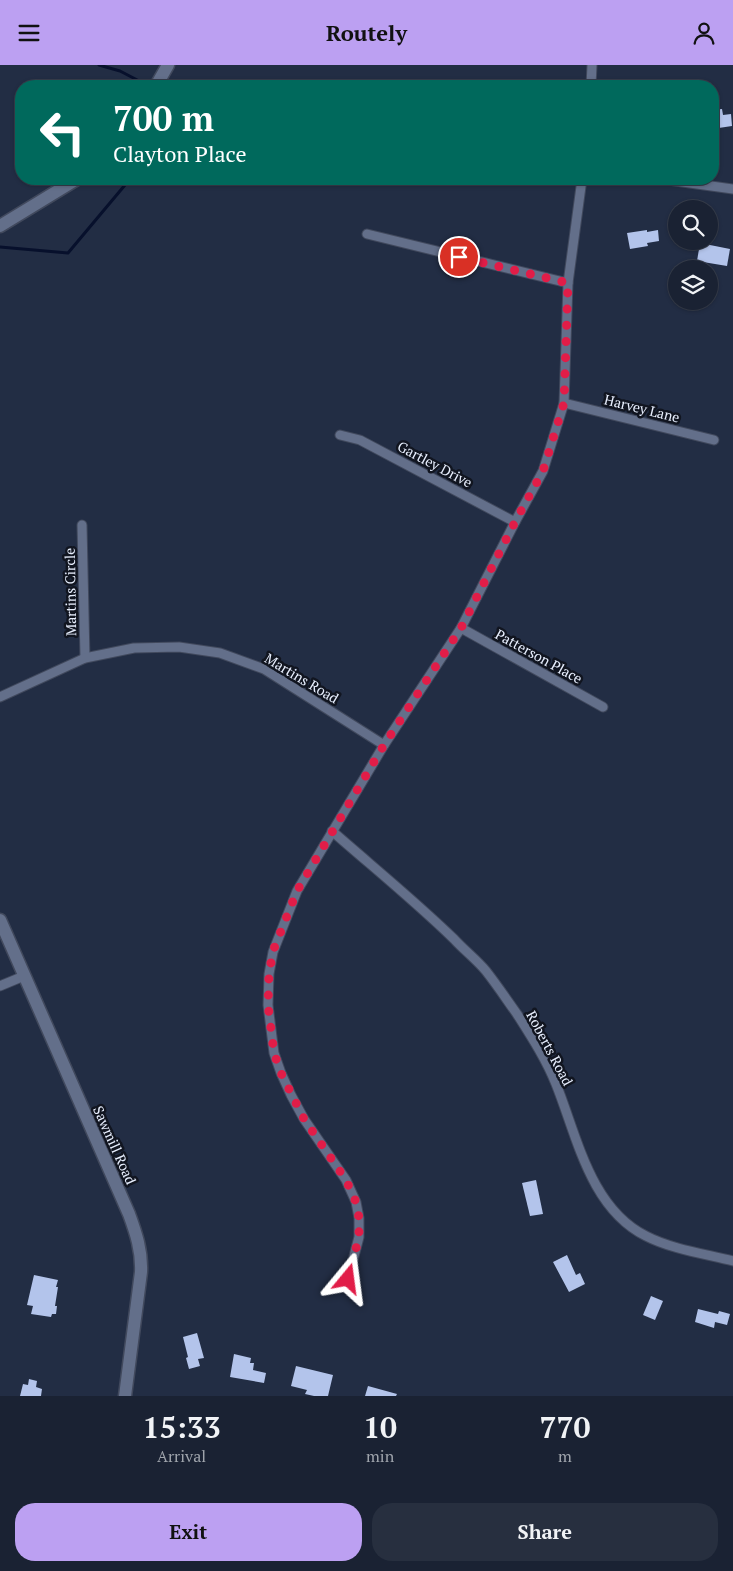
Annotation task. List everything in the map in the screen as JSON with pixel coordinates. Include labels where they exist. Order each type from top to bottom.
[{"type":"street","points":[[159,80],[168,65]]},
{"type":"street","points":[[591,80],[592,65]]},
{"type":"street","points":[[0,226],[67,185]]},
{"type":"street","points":[[348,1279],[359,1237],[359,1218],[356,1202],[346,1180],[304,1119],[281,1073],[274,1053],[268,1005],[269,974],[273,951],[297,891],[384,745],[461,628],[543,471],[564,403],[568,283],[581,185]]},
{"type":"street","points":[[704,185],[733,189]]},
{"type":"street","points":[[368,235],[568,283]]},
{"type":"street","name":"Harvey Lane","points":[[564,403],[714,440]]},
{"type":"street","name":"Gartley Drive","points":[[340,435],[360,440],[515,522]]},
{"type":"street","name":"Martins Circle","points":[[82,525],[85,658]]},
{"type":"street","name":"Patterson Place","points":[[461,628],[603,707]]},
{"type":"street","name":"Martins Road","points":[[0,697],[85,658],[134,648],[179,647],[220,653],[264,669],[384,745]]},
{"type":"street","name":"Roberts Road","points":[[332,831],[423,909],[485,970],[517,1014],[542,1057],[555,1082],[590,1173],[611,1207],[620,1217],[644,1235],[660,1242],[733,1261]]},
{"type":"street","name":"Sawmill Road","points":[[0,920],[129,1214],[140,1245],[141,1272],[125,1396]]},
{"type":"street","points":[[0,986],[24,975]]},
{"type":"building","points":[[719,109],[722,109],[723,115],[731,114],[732,126],[719,128]]},
{"type":"building","points":[[647,230],[647,232],[658,230],[659,241],[647,243],[648,246],[630,249],[627,233]]},
{"type":"building","points":[[718,247],[730,249],[727,266],[718,264],[718,260],[697,260],[699,250],[718,250]]},
{"type":"building","points":[[536,1180],[543,1214],[530,1216],[522,1183]]},
{"type":"building","points":[[567,1255],[576,1275],[580,1273],[585,1284],[569,1292],[553,1262]]},
{"type":"building","points":[[34,1275],[58,1280],[56,1287],[58,1287],[55,1306],[57,1306],[56,1314],[52,1314],[51,1317],[31,1314],[33,1306],[27,1305]]},
{"type":"building","points":[[651,1296],[663,1301],[655,1320],[643,1315]]},
{"type":"building","points":[[698,1309],[718,1314],[719,1311],[730,1314],[727,1325],[715,1322],[714,1328],[695,1322]]},
{"type":"building","points":[[197,1333],[204,1358],[198,1359],[200,1366],[189,1369],[183,1337]]},
{"type":"building","points":[[234,1354],[251,1358],[250,1363],[254,1363],[253,1370],[266,1373],[264,1383],[230,1377]]},
{"type":"building","points":[[296,1366],[333,1375],[328,1396],[305,1394],[307,1390],[291,1386]]},
{"type":"building","points":[[29,1379],[37,1381],[36,1387],[42,1389],[41,1396],[20,1396],[23,1384],[28,1385]]},
{"type":"building","points":[[368,1386],[397,1394],[396,1396],[365,1396]]},
{"type":"waterway","points":[[99,65],[120,71],[137,80]]},
{"type":"waterway","points":[[0,247],[68,253],[125,185]]},
{"type":"route","points":[[348,1279],[359,1237],[359,1218],[356,1202],[346,1180],[304,1119],[291,1095],[274,1053],[268,1005],[269,974],[273,951],[297,891],[384,745],[461,628],[543,471],[564,403],[568,283],[459,257]]}]
